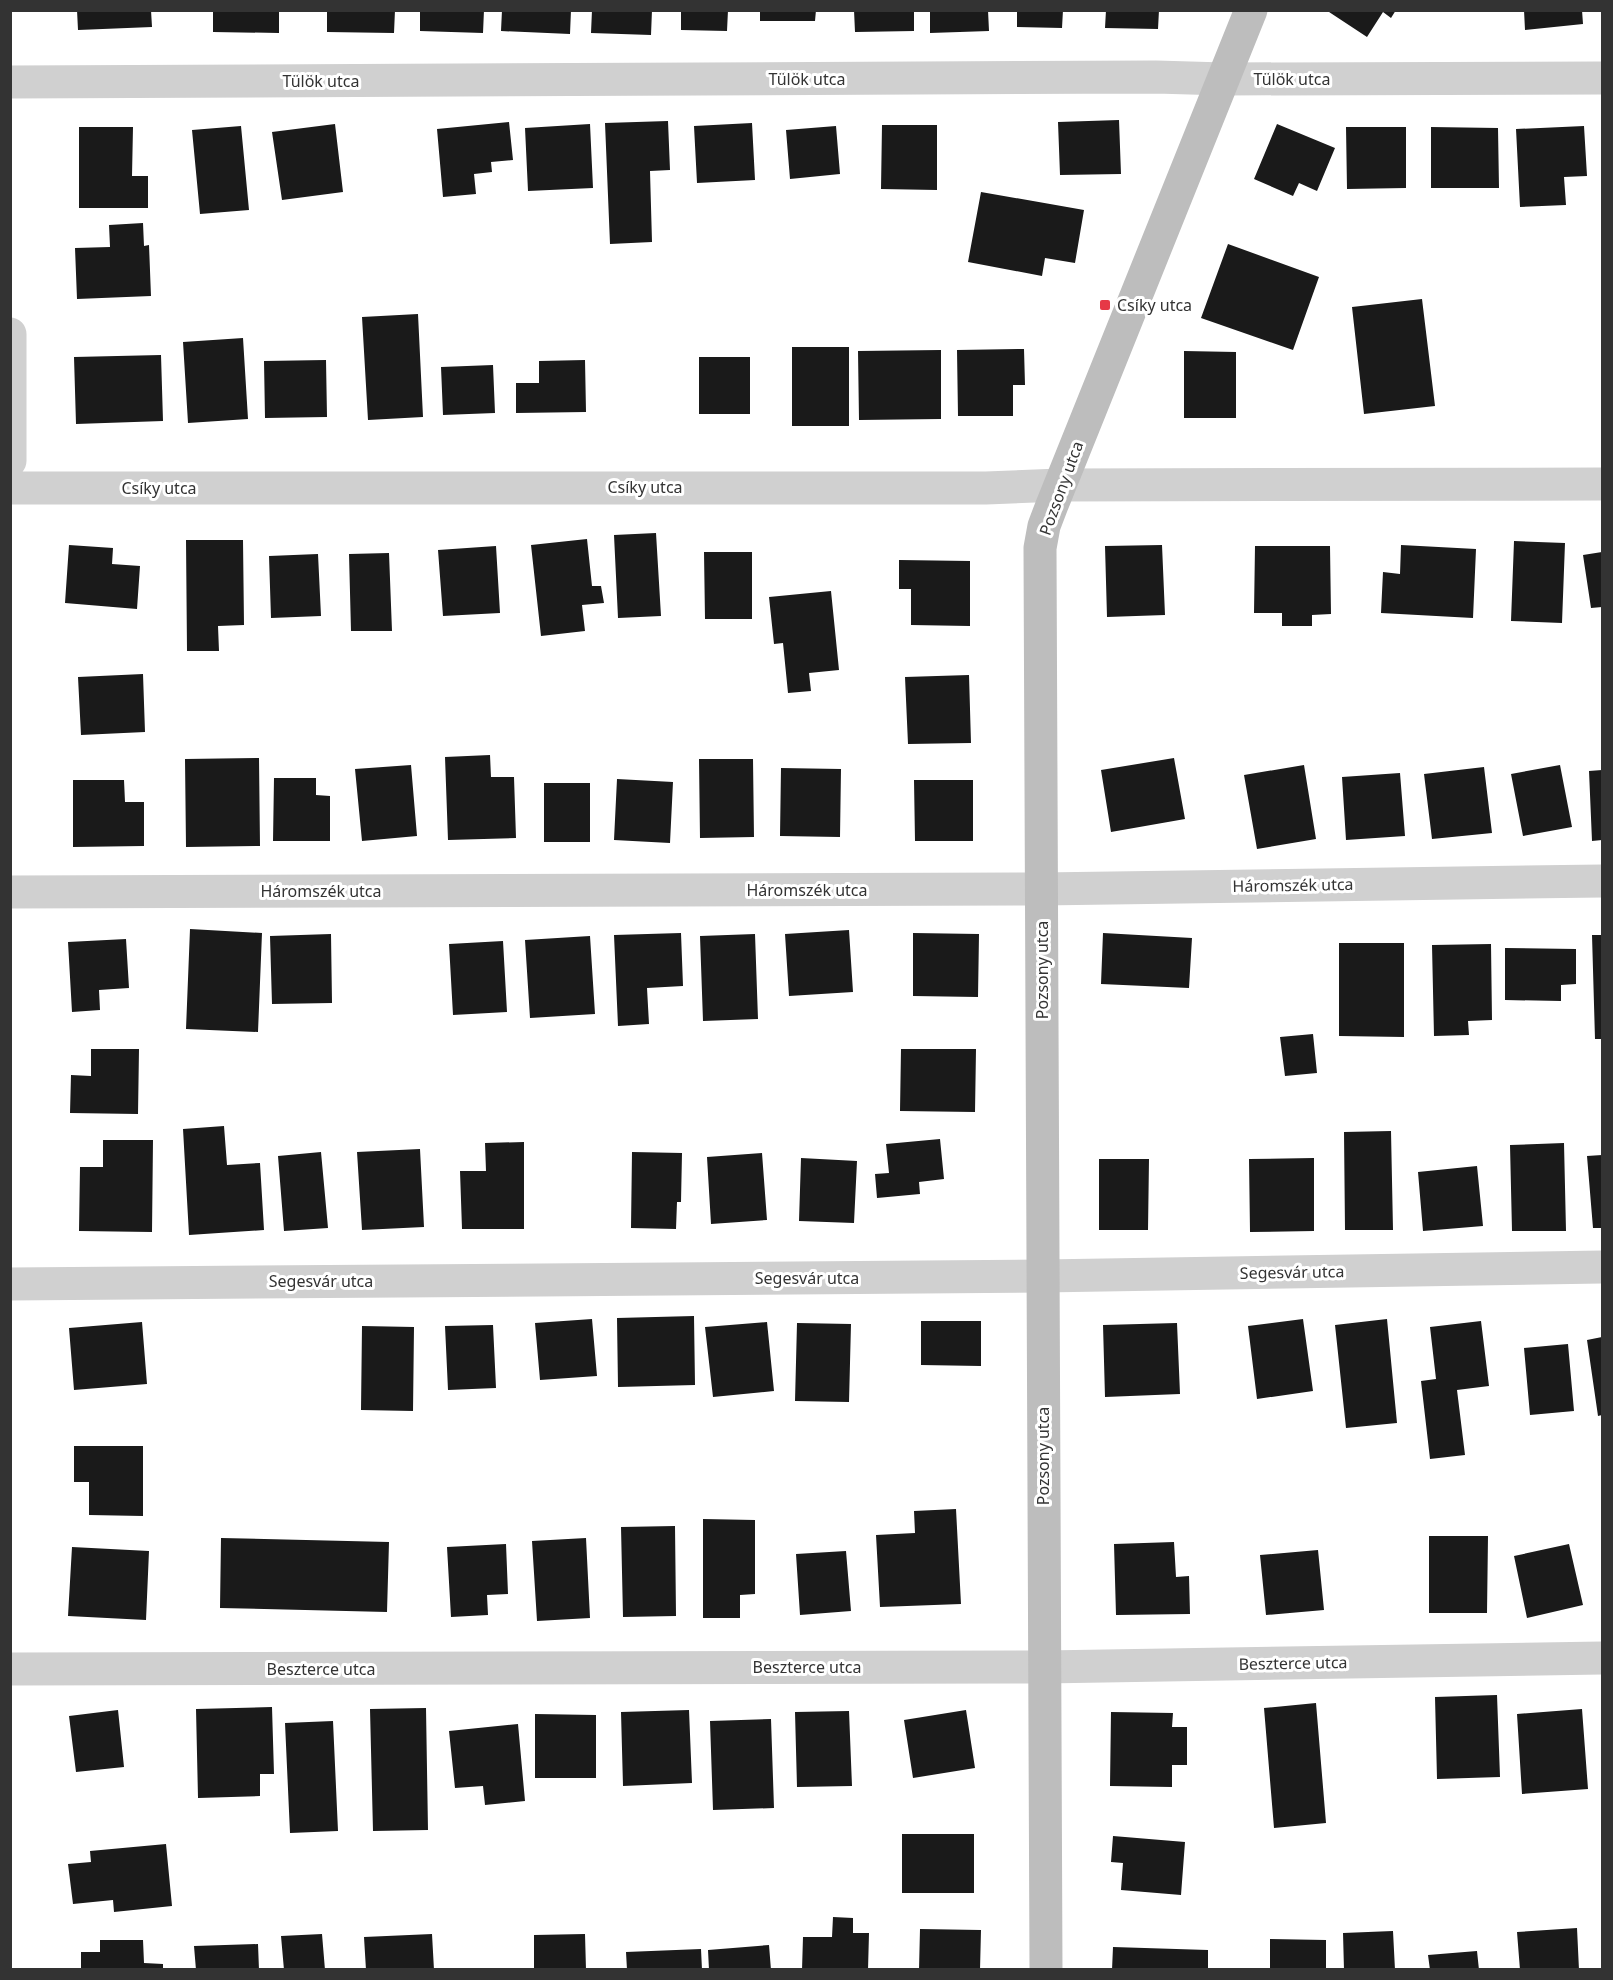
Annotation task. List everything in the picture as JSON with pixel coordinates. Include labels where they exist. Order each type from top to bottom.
[{"type":"street","name":"Pozsony utca","points":[[1046,1970],[1040,548],[1044,526],[1060,485],[1251,10]]},
{"type":"street","name":"Tülök utca","points":[[10,82],[1602,78]]},
{"type":"street","points":[[10,334],[10,461]]},
{"type":"street","name":"Csíky utca","points":[[10,488],[986,488],[1060,485],[1602,484]]},
{"type":"street","name":"Háromszék utca","points":[[10,892],[1041,889],[1602,881]]},
{"type":"street","name":"Segesvár utca","points":[[10,1284],[1042,1276],[1602,1267]]},
{"type":"street","name":"Beszterce utca","points":[[10,1669],[1044,1667],[1602,1658]]},
{"type":"building","points":[[77,10],[151,10],[152,27],[78,30]]},
{"type":"building","points":[[213,10],[279,10],[279,33],[213,32]]},
{"type":"building","points":[[327,10],[395,10],[394,33],[327,32]]},
{"type":"building","points":[[420,10],[484,10],[483,33],[420,31]]},
{"type":"building","points":[[502,10],[571,10],[570,34],[501,31]]},
{"type":"building","points":[[592,10],[652,10],[651,35],[591,33]]},
{"type":"building","points":[[681,10],[728,10],[727,31],[681,30]]},
{"type":"building","points":[[760,10],[816,10],[815,21],[760,21]]},
{"type":"building","points":[[854,10],[914,10],[914,31],[855,32]]},
{"type":"building","points":[[930,10],[988,10],[989,31],[930,33]]},
{"type":"building","points":[[1017,10],[1063,10],[1062,28],[1017,27]]},
{"type":"building","points":[[1106,10],[1159,10],[1158,29],[1105,28]]},
{"type":"building","points":[[1326,10],[1396,10],[1391,18],[1383,12],[1367,37]]},
{"type":"building","points":[[1524,10],[1582,10],[1583,24],[1525,30]]},
{"type":"building","points":[[1119,120],[1121,174],[1060,175],[1058,122]]},
{"type":"building","points":[[668,121],[670,170],[650,171],[652,242],[610,244],[605,123]]},
{"type":"building","points":[[509,122],[513,160],[491,162],[492,172],[474,174],[476,194],[443,197],[437,129]]},
{"type":"building","points":[[752,123],[755,180],[697,183],[694,126]]},
{"type":"building","points":[[335,124],[343,192],[282,200],[272,132]]},
{"type":"building","points":[[590,124],[593,188],[528,191],[525,128]]},
{"type":"building","points":[[1277,124],[1335,148],[1317,191],[1299,183],[1293,196],[1254,179]]},
{"type":"building","points":[[882,125],[937,125],[937,190],[881,189]]},
{"type":"building","points":[[241,126],[249,210],[200,214],[192,130]]},
{"type":"building","points":[[836,126],[840,174],[790,179],[786,130]]},
{"type":"building","points":[[1584,126],[1587,176],[1564,177],[1566,205],[1520,207],[1516,129]]},
{"type":"building","points":[[79,127],[133,127],[132,176],[148,176],[148,208],[79,208]]},
{"type":"building","points":[[1346,127],[1406,127],[1406,188],[1347,189]]},
{"type":"building","points":[[1431,127],[1498,128],[1499,188],[1431,188]]},
{"type":"building","points":[[981,192],[1084,210],[1075,263],[1045,258],[1042,276],[968,262]]},
{"type":"building","points":[[143,223],[144,246],[149,245],[151,296],[77,299],[75,248],[110,247],[109,225]]},
{"type":"building","points":[[1228,244],[1319,277],[1293,350],[1201,318]]},
{"type":"building","points":[[1422,299],[1435,406],[1364,414],[1352,307]]},
{"type":"building","points":[[418,314],[423,417],[368,420],[362,317]]},
{"type":"building","points":[[243,338],[248,419],[188,423],[183,342]]},
{"type":"building","points":[[792,347],[849,347],[849,426],[792,426]]},
{"type":"building","points":[[1024,349],[1025,385],[1013,385],[1013,416],[958,416],[957,350]]},
{"type":"building","points":[[941,350],[941,419],[859,420],[858,351]]},
{"type":"building","points":[[1184,351],[1236,352],[1236,418],[1184,418]]},
{"type":"building","points":[[161,355],[163,421],[76,424],[74,357]]},
{"type":"building","points":[[699,357],[750,357],[750,414],[699,414]]},
{"type":"building","points":[[326,360],[327,417],[265,418],[264,361]]},
{"type":"building","points":[[585,360],[586,412],[516,413],[516,383],[539,383],[539,361]]},
{"type":"building","points":[[493,365],[495,413],[443,415],[441,367]]},
{"type":"building","points":[[656,533],[661,616],[618,618],[614,535]]},
{"type":"building","points":[[587,539],[592,586],[601,586],[604,603],[582,605],[585,631],[541,636],[531,545]]},
{"type":"building","points":[[186,540],[243,540],[244,625],[218,626],[219,651],[187,651]]},
{"type":"building","points":[[1514,541],[1565,543],[1562,623],[1511,621]]},
{"type":"building","points":[[69,545],[113,548],[112,564],[140,566],[137,609],[65,603]]},
{"type":"building","points":[[1162,545],[1165,615],[1107,617],[1105,546]]},
{"type":"building","points":[[1401,545],[1476,549],[1473,618],[1381,613],[1383,572],[1400,574]]},
{"type":"building","points":[[496,546],[500,613],[443,616],[438,550]]},
{"type":"building","points":[[1255,546],[1330,546],[1331,614],[1312,615],[1312,626],[1282,626],[1282,613],[1254,613]]},
{"type":"building","points":[[704,552],[752,552],[752,619],[705,619]]},
{"type":"building","points":[[1602,552],[1602,607],[1591,608],[1583,555]]},
{"type":"building","points":[[389,553],[392,631],[351,631],[349,554]]},
{"type":"building","points":[[318,554],[321,616],[271,618],[269,556]]},
{"type":"building","points":[[899,560],[970,561],[970,626],[911,625],[911,589],[899,589]]},
{"type":"building","points":[[831,591],[839,670],[809,673],[811,691],[788,693],[783,643],[774,644],[769,597]]},
{"type":"building","points":[[143,674],[145,732],[81,735],[78,677]]},
{"type":"building","points":[[969,675],[971,743],[908,744],[905,677]]},
{"type":"building","points":[[490,755],[491,777],[514,777],[516,838],[448,840],[445,757]]},
{"type":"building","points":[[259,758],[260,846],[186,847],[185,759]]},
{"type":"building","points":[[1174,758],[1185,819],[1111,832],[1101,770]]},
{"type":"building","points":[[699,759],[753,759],[754,837],[700,838]]},
{"type":"building","points":[[411,765],[417,836],[362,841],[355,769]]},
{"type":"building","points":[[1304,765],[1316,839],[1257,849],[1244,775]]},
{"type":"building","points":[[1560,765],[1572,827],[1523,836],[1511,774]]},
{"type":"building","points":[[1484,767],[1492,833],[1432,839],[1424,774]]},
{"type":"building","points":[[781,768],[841,769],[840,837],[780,836]]},
{"type":"building","points":[[1602,770],[1602,840],[1592,841],[1589,771]]},
{"type":"building","points":[[1400,773],[1405,836],[1346,840],[1342,777]]},
{"type":"building","points":[[274,778],[316,778],[316,795],[330,796],[330,841],[273,841]]},
{"type":"building","points":[[617,779],[673,782],[670,843],[614,840]]},
{"type":"building","points":[[73,780],[124,780],[125,802],[144,802],[144,846],[73,847]]},
{"type":"building","points":[[914,780],[973,780],[973,841],[915,841]]},
{"type":"building","points":[[544,783],[590,783],[590,842],[544,842]]},
{"type":"building","points":[[190,929],[262,933],[258,1032],[186,1029]]},
{"type":"building","points":[[849,930],[853,992],[789,996],[785,934]]},
{"type":"building","points":[[681,933],[683,986],[647,988],[649,1024],[618,1026],[614,935]]},
{"type":"building","points":[[913,933],[979,934],[978,997],[913,996]]},
{"type":"building","points":[[1103,933],[1192,938],[1189,988],[1101,984]]},
{"type":"building","points":[[331,934],[332,1003],[272,1004],[270,936]]},
{"type":"building","points":[[755,934],[758,1019],[703,1021],[700,936]]},
{"type":"building","points":[[1592,935],[1602,935],[1602,1039],[1595,1039]]},
{"type":"building","points":[[590,936],[595,1014],[530,1018],[525,940]]},
{"type":"building","points":[[126,939],[129,988],[99,990],[100,1010],[72,1012],[68,942]]},
{"type":"building","points":[[503,941],[507,1012],[453,1015],[449,944]]},
{"type":"building","points":[[1339,943],[1404,943],[1404,1037],[1339,1036]]},
{"type":"building","points":[[1491,944],[1492,1020],[1468,1021],[1469,1035],[1434,1036],[1432,945]]},
{"type":"building","points":[[1505,948],[1576,949],[1576,984],[1561,985],[1561,1001],[1505,1000]]},
{"type":"building","points":[[1313,1034],[1317,1073],[1285,1076],[1280,1037]]},
{"type":"building","points":[[91,1049],[139,1049],[138,1114],[70,1113],[71,1075],[91,1076]]},
{"type":"building","points":[[901,1049],[976,1049],[975,1112],[900,1111]]},
{"type":"building","points":[[224,1126],[227,1165],[260,1163],[264,1230],[189,1235],[183,1129]]},
{"type":"building","points":[[1391,1131],[1393,1230],[1345,1230],[1344,1132]]},
{"type":"building","points":[[940,1139],[944,1179],[919,1182],[920,1194],[877,1198],[875,1174],[889,1173],[886,1144]]},
{"type":"building","points":[[103,1140],[153,1140],[152,1232],[79,1231],[80,1167],[103,1167]]},
{"type":"building","points":[[524,1142],[524,1229],[462,1229],[460,1171],[486,1171],[485,1143]]},
{"type":"building","points":[[1564,1143],[1566,1231],[1512,1231],[1510,1145]]},
{"type":"building","points":[[420,1149],[424,1227],[362,1230],[357,1152]]},
{"type":"building","points":[[321,1152],[328,1228],[284,1231],[278,1156]]},
{"type":"building","points":[[632,1152],[682,1153],[681,1202],[677,1202],[676,1229],[631,1228]]},
{"type":"building","points":[[762,1153],[767,1220],[711,1224],[707,1157]]},
{"type":"building","points":[[1602,1155],[1602,1228],[1593,1228],[1587,1156]]},
{"type":"building","points":[[801,1158],[857,1161],[854,1223],[799,1221]]},
{"type":"building","points":[[1314,1158],[1314,1231],[1250,1232],[1249,1159]]},
{"type":"building","points":[[1099,1159],[1149,1159],[1148,1230],[1099,1230]]},
{"type":"building","points":[[1477,1166],[1483,1226],[1423,1231],[1418,1172]]},
{"type":"building","points":[[694,1316],[695,1385],[618,1387],[617,1318]]},
{"type":"building","points":[[592,1319],[597,1376],[540,1380],[535,1323]]},
{"type":"building","points":[[1303,1319],[1313,1391],[1257,1399],[1248,1326]]},
{"type":"building","points":[[1387,1319],[1397,1423],[1346,1428],[1335,1325]]},
{"type":"building","points":[[921,1321],[981,1321],[981,1366],[921,1365]]},
{"type":"building","points":[[1481,1321],[1489,1386],[1457,1390],[1465,1455],[1430,1459],[1421,1381],[1436,1379],[1430,1327]]},
{"type":"building","points":[[142,1322],[147,1384],[74,1390],[69,1328]]},
{"type":"building","points":[[767,1322],[774,1391],[713,1397],[705,1327]]},
{"type":"building","points":[[797,1323],[851,1324],[849,1402],[795,1401]]},
{"type":"building","points":[[1177,1323],[1180,1394],[1105,1397],[1103,1325]]},
{"type":"building","points":[[493,1325],[496,1388],[448,1390],[445,1326]]},
{"type":"building","points":[[362,1326],[414,1327],[413,1411],[361,1410]]},
{"type":"building","points":[[1602,1337],[1602,1415],[1598,1416],[1587,1340]]},
{"type":"building","points":[[1568,1344],[1574,1411],[1530,1415],[1524,1348]]},
{"type":"building","points":[[74,1446],[143,1446],[143,1516],[89,1515],[89,1482],[74,1482]]},
{"type":"building","points":[[956,1509],[961,1604],[880,1607],[876,1535],[915,1533],[914,1511]]},
{"type":"building","points":[[703,1519],[755,1520],[755,1594],[740,1595],[740,1618],[703,1618]]},
{"type":"building","points":[[675,1526],[676,1616],[623,1617],[621,1527]]},
{"type":"building","points":[[1429,1536],[1488,1536],[1487,1613],[1429,1613]]},
{"type":"building","points":[[221,1538],[389,1542],[387,1612],[220,1608]]},
{"type":"building","points":[[586,1538],[590,1618],[537,1621],[532,1541]]},
{"type":"building","points":[[1174,1542],[1176,1577],[1189,1576],[1190,1614],[1116,1615],[1114,1544]]},
{"type":"building","points":[[506,1544],[508,1594],[487,1595],[488,1615],[451,1617],[447,1547]]},
{"type":"building","points":[[1569,1544],[1583,1605],[1527,1618],[1514,1556]]},
{"type":"building","points":[[72,1547],[149,1551],[146,1620],[68,1616]]},
{"type":"building","points":[[1318,1550],[1324,1610],[1266,1615],[1260,1555]]},
{"type":"building","points":[[846,1551],[851,1611],[800,1615],[796,1554]]},
{"type":"building","points":[[1497,1695],[1500,1777],[1437,1779],[1435,1697]]},
{"type":"building","points":[[1316,1703],[1326,1823],[1274,1828],[1264,1708]]},
{"type":"building","points":[[272,1707],[274,1774],[260,1774],[260,1796],[198,1798],[196,1709]]},
{"type":"building","points":[[426,1708],[428,1830],[373,1831],[370,1709]]},
{"type":"building","points":[[1582,1709],[1588,1789],[1522,1794],[1517,1714]]},
{"type":"building","points":[[118,1710],[124,1767],[76,1772],[69,1716]]},
{"type":"building","points":[[689,1710],[692,1783],[623,1786],[621,1712]]},
{"type":"building","points":[[966,1710],[975,1768],[913,1778],[904,1720]]},
{"type":"building","points":[[849,1711],[852,1786],[797,1787],[795,1712]]},
{"type":"building","points":[[1111,1712],[1173,1713],[1172,1727],[1187,1727],[1187,1765],[1172,1765],[1172,1787],[1110,1786]]},
{"type":"building","points":[[535,1714],[596,1715],[596,1778],[535,1778]]},
{"type":"building","points":[[771,1719],[774,1808],[713,1810],[710,1721]]},
{"type":"building","points":[[333,1721],[338,1831],[290,1833],[285,1723]]},
{"type":"building","points":[[518,1724],[525,1801],[485,1805],[483,1786],[455,1788],[449,1731]]},
{"type":"building","points":[[902,1834],[974,1834],[974,1893],[902,1893]]},
{"type":"building","points":[[1113,1836],[1185,1842],[1181,1895],[1121,1890],[1123,1863],[1111,1862]]},
{"type":"building","points":[[166,1844],[172,1906],[114,1912],[113,1900],[73,1904],[68,1864],[91,1862],[90,1851]]},
{"type":"building","points":[[833,1917],[853,1918],[853,1933],[869,1933],[868,1970],[802,1970],[803,1937],[832,1937]]},
{"type":"building","points":[[1577,1928],[1579,1970],[1520,1970],[1517,1932]]},
{"type":"building","points":[[920,1929],[981,1930],[980,1970],[919,1970]]},
{"type":"building","points":[[1393,1931],[1395,1970],[1344,1970],[1343,1933]]},
{"type":"building","points":[[322,1934],[325,1970],[284,1970],[281,1936]]},
{"type":"building","points":[[432,1934],[434,1970],[366,1970],[364,1937]]},
{"type":"building","points":[[585,1934],[586,1970],[534,1970],[534,1935]]},
{"type":"building","points":[[1270,1939],[1326,1940],[1326,1970],[1270,1970]]},
{"type":"building","points":[[100,1940],[143,1940],[144,1963],[163,1964],[163,1970],[81,1970],[81,1952],[100,1952]]},
{"type":"building","points":[[258,1944],[259,1970],[196,1970],[194,1946]]},
{"type":"building","points":[[769,1945],[771,1970],[709,1970],[708,1950]]},
{"type":"building","points":[[1113,1947],[1208,1950],[1208,1970],[1112,1970]]},
{"type":"building","points":[[701,1949],[702,1970],[627,1970],[626,1952]]},
{"type":"building","points":[[1477,1951],[1479,1970],[1430,1970],[1428,1955]]},
{"type":"place","name":"Csíky utca","points":[[1105,305]]}]
